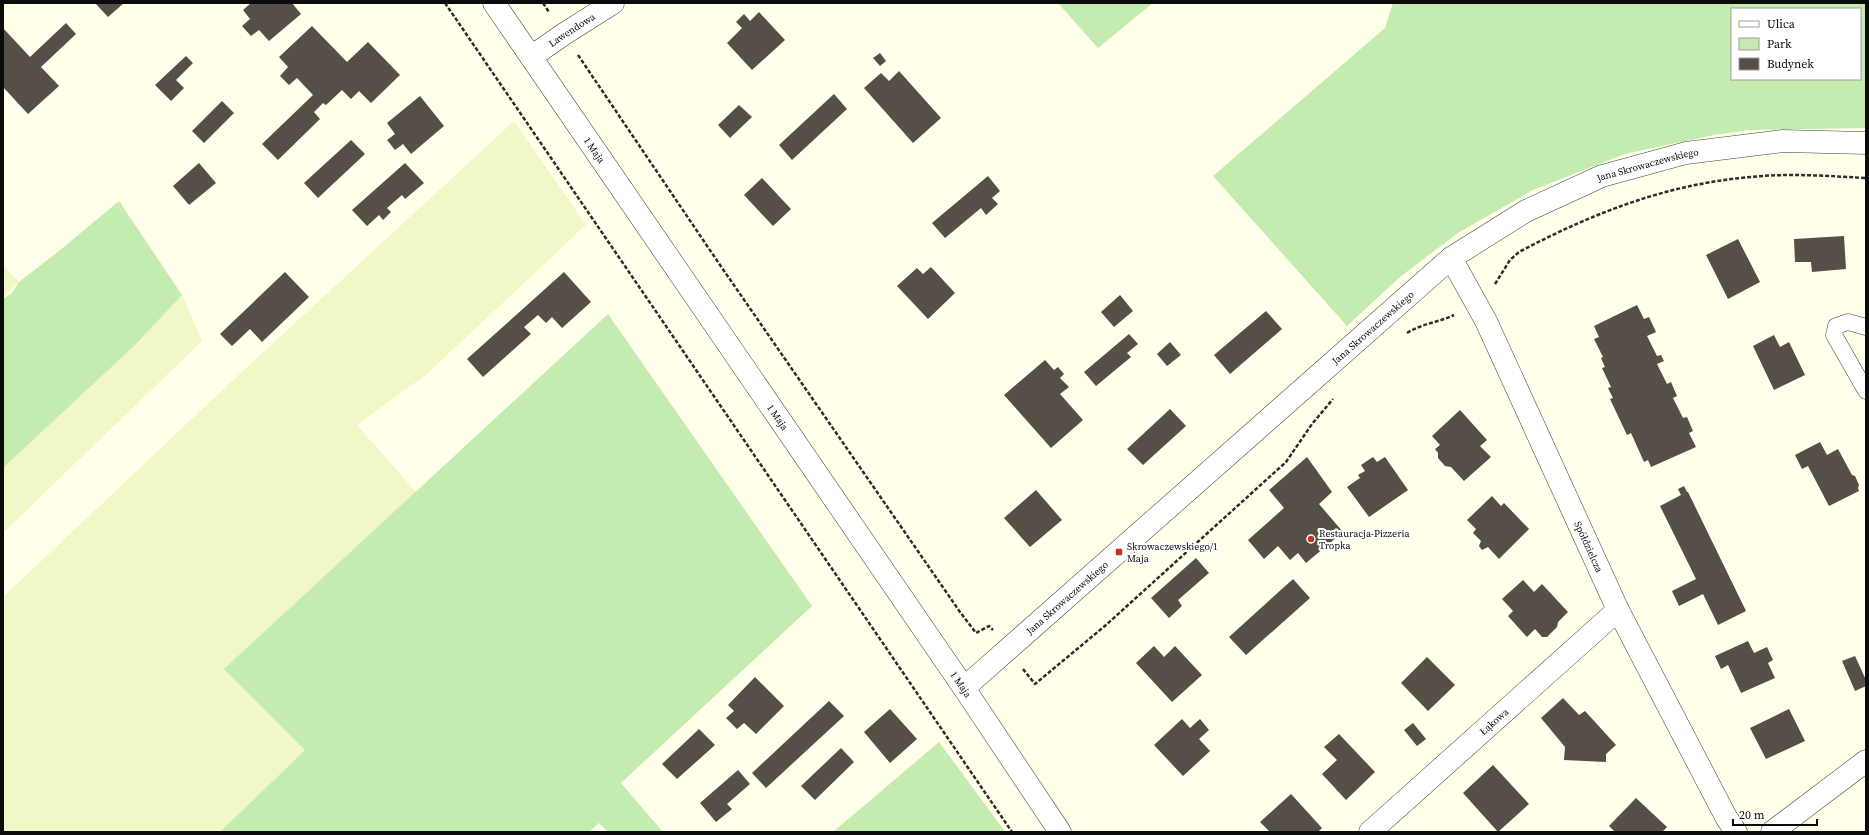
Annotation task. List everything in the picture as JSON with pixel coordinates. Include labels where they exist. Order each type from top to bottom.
[{"type":"street","name":"1 Maja","points":[[494,3],[964,688],[1060,832]]},
{"type":"street","name":"Lawendowa","points":[[531,58],[564,34],[613,3]]},
{"type":"street","name":"Jana Skrowaczewskiego","points":[[964,688],[1451,258],[1526,211],[1595,180],[1678,155],[1783,141],[1866,143]]},
{"type":"street","name":"Spółdzielcza","points":[[1451,258],[1486,321],[1618,610],[1726,818],[1736,832]]},
{"type":"street","name":"Łąkowa","points":[[1370,832],[1618,610]]},
{"type":"street","points":[[1772,832],[1866,761]]},
{"type":"lane","points":[[1866,327],[1848,322],[1836,326],[1834,335],[1866,391]]},
{"type":"path","points":[[445,3],[1012,832]]},
{"type":"path","points":[[543,3],[720,265],[960,612],[976,633],[989,626],[994,631]]},
{"type":"path","points":[[1494,288],[1503,269],[1519,252],[1603,211],[1647,196],[1702,183],[1753,176],[1866,178]]},
{"type":"path","points":[[1405,334],[1426,323],[1436,322],[1458,312]]},
{"type":"path","points":[[1022,667],[1035,684],[1106,625],[1286,462],[1312,424],[1338,395]]},
{"type":"green space","points":[[1058,3],[1153,3],[1098,48]]},
{"type":"green space","points":[[1393,3],[1866,3],[1866,128],[1748,130],[1714,135],[1625,154],[1533,190],[1458,233],[1400,277],[1347,326],[1213,176],[1385,28]]},
{"type":"green space","points":[[514,121],[586,225],[427,374],[357,425],[417,493],[305,750],[220,832],[3,832],[3,597],[232,381]]},
{"type":"green space","points":[[119,201],[182,295],[135,345],[3,468],[3,299],[12,293],[19,282]]},
{"type":"green space","points":[[3,265],[19,282],[3,297]]},
{"type":"green space","points":[[182,295],[202,341],[3,533],[3,468],[135,345]]},
{"type":"green space","points":[[608,314],[812,606],[621,783],[663,832],[608,832],[599,823],[589,832],[220,832],[305,750],[224,669]]},
{"type":"green space","points":[[939,742],[1004,830],[1001,832],[833,832]]},
{"type":"building","points":[[95,3],[124,3],[108,17]]},
{"type":"building","points":[[251,3],[292,3],[301,14],[269,41],[259,30],[251,36],[242,26],[250,19],[243,10]]},
{"type":"building","points":[[759,12],[785,40],[752,70],[727,43],[742,28],[736,22],[744,14],[750,21]]},
{"type":"building","points":[[66,23],[76,34],[41,67],[59,86],[28,114],[3,87],[3,28],[30,57]]},
{"type":"building","points":[[312,26],[347,62],[368,42],[400,75],[371,103],[359,91],[351,99],[342,90],[326,105],[323,103],[314,112],[320,119],[278,160],[262,144],[313,95],[297,78],[289,85],[280,76],[288,67],[279,57]]},
{"type":"building","points":[[880,53],[886,61],[880,66],[873,58]]},
{"type":"building","points":[[186,56],[193,63],[176,80],[184,88],[171,101],[155,85]]},
{"type":"building","points":[[899,71],[941,118],[913,143],[864,88],[881,73],[889,81]]},
{"type":"building","points":[[834,94],[847,109],[792,160],[779,145]]},
{"type":"building","points":[[420,96],[444,126],[411,154],[403,144],[395,150],[387,140],[395,134],[387,123]]},
{"type":"building","points":[[222,101],[234,113],[204,143],[192,131]]},
{"type":"building","points":[[739,105],[752,117],[730,138],[718,125]]},
{"type":"building","points":[[351,140],[365,154],[318,198],[304,183]]},
{"type":"building","points":[[199,163],[216,183],[189,205],[173,186]]},
{"type":"building","points":[[405,163],[424,183],[405,199],[402,195],[387,208],[391,212],[383,220],[379,215],[367,226],[352,210]]},
{"type":"building","points":[[988,176],[1000,191],[992,198],[998,204],[986,215],[981,208],[945,238],[932,223]]},
{"type":"building","points":[[762,178],[791,209],[773,226],[744,195]]},
{"type":"building","points":[[1844,236],[1846,269],[1812,272],[1811,262],[1795,262],[1794,239]]},
{"type":"building","points":[[1738,239],[1760,282],[1728,299],[1706,255]]},
{"type":"building","points":[[931,267],[955,293],[928,319],[897,286],[917,268],[923,274]]},
{"type":"building","points":[[285,272],[309,297],[262,342],[250,329],[232,346],[220,334]]},
{"type":"building","points":[[564,272],[591,302],[562,328],[552,317],[546,323],[538,315],[524,327],[531,334],[483,377],[467,359]]},
{"type":"building","points":[[1120,295],[1133,311],[1114,327],[1101,312]]},
{"type":"building","points":[[1637,305],[1644,319],[1649,317],[1656,332],[1647,336],[1657,356],[1661,355],[1664,361],[1657,364],[1667,384],[1671,382],[1677,396],[1673,398],[1683,418],[1687,417],[1693,431],[1689,433],[1696,447],[1651,467],[1648,460],[1644,462],[1631,433],[1627,435],[1610,399],[1613,398],[1608,388],[1611,387],[1602,368],[1605,367],[1601,358],[1603,357],[1594,339],[1599,337],[1594,326]]},
{"type":"building","points":[[1266,311],[1282,329],[1230,374],[1214,355]]},
{"type":"building","points":[[1129,334],[1138,344],[1127,353],[1131,357],[1096,386],[1084,372]]},
{"type":"building","points":[[1774,335],[1780,347],[1789,342],[1805,375],[1774,390],[1753,346]]},
{"type":"building","points":[[1170,342],[1181,355],[1167,366],[1157,354]]},
{"type":"building","points":[[1045,360],[1054,370],[1058,367],[1064,374],[1060,378],[1069,387],[1060,394],[1083,420],[1051,448],[1004,395]]},
{"type":"building","points":[[1170,409],[1186,426],[1143,465],[1127,449]]},
{"type":"building","points":[[1460,410],[1487,440],[1480,446],[1491,457],[1464,481],[1451,467],[1445,466],[1438,458],[1438,453],[1435,449],[1440,445],[1432,436]]},
{"type":"building","points":[[1820,442],[1827,455],[1838,449],[1859,485],[1859,491],[1829,506],[1808,466],[1802,469],[1795,455]]},
{"type":"building","points":[[1307,457],[1332,492],[1319,504],[1343,532],[1306,563],[1298,553],[1290,560],[1278,546],[1264,559],[1248,540],[1284,508],[1269,490]]},
{"type":"building","points":[[1373,457],[1377,462],[1385,457],[1408,490],[1369,517],[1347,487],[1360,478],[1358,475],[1365,471],[1361,465]]},
{"type":"building","points":[[1684,486],[1746,611],[1718,625],[1703,594],[1679,606],[1672,591],[1696,579],[1660,506],[1681,495],[1678,489]]},
{"type":"building","points":[[1036,490],[1062,520],[1030,547],[1004,518]]},
{"type":"building","points":[[1492,496],[1501,506],[1504,503],[1529,529],[1499,559],[1488,547],[1482,550],[1479,546],[1481,541],[1473,533],[1476,529],[1467,520]]},
{"type":"building","points":[[1196,558],[1209,573],[1178,600],[1182,606],[1169,618],[1151,598]]},
{"type":"building","points":[[1293,579],[1310,598],[1246,655],[1229,637]]},
{"type":"building","points":[[1523,580],[1534,592],[1542,584],[1568,612],[1558,622],[1557,627],[1547,637],[1542,637],[1535,629],[1527,637],[1508,616],[1513,611],[1502,599]]},
{"type":"building","points":[[1748,641],[1754,653],[1767,647],[1773,660],[1768,663],[1775,678],[1741,693],[1728,665],[1721,669],[1715,656]]},
{"type":"building","points":[[1154,646],[1164,657],[1175,646],[1202,675],[1172,702],[1136,663]]},
{"type":"building","points":[[1855,656],[1866,680],[1866,686],[1855,691],[1842,661]]},
{"type":"building","points":[[1427,657],[1455,685],[1428,711],[1401,683]]},
{"type":"building","points":[[755,677],[784,706],[756,734],[744,723],[737,729],[726,718],[734,711],[728,705]]},
{"type":"building","points":[[1563,698],[1579,715],[1585,711],[1616,745],[1606,754],[1606,762],[1564,760],[1565,747],[1541,718]]},
{"type":"building","points":[[829,701],[844,716],[766,788],[752,773]]},
{"type":"building","points":[[890,709],[917,739],[890,763],[864,732]]},
{"type":"building","points":[[1789,709],[1805,741],[1766,759],[1750,728]]},
{"type":"building","points":[[1182,719],[1190,728],[1200,719],[1209,730],[1199,739],[1210,751],[1183,776],[1154,745]]},
{"type":"building","points":[[1413,723],[1426,739],[1417,746],[1404,730]]},
{"type":"building","points":[[699,729],[715,745],[677,779],[662,764]]},
{"type":"building","points":[[1339,734],[1375,772],[1346,800],[1322,774],[1337,760],[1324,747]]},
{"type":"building","points":[[841,748],[854,762],[815,800],[801,786]]},
{"type":"building","points":[[1493,765],[1529,804],[1498,832],[1463,793]]},
{"type":"building","points":[[738,770],[750,784],[727,804],[732,809],[716,822],[700,803]]},
{"type":"building","points":[[1291,794],[1322,828],[1318,832],[1270,832],[1260,822]]},
{"type":"building","points":[[1636,798],[1667,827],[1662,832],[1615,832],[1609,826]]},
{"type":"place","name":"Restauracja-Pizzeria Tropka","points":[[1311,539]]},
{"type":"place","name":"Skrowaczewskiego/1 Maja","points":[[1119,552]]}]
